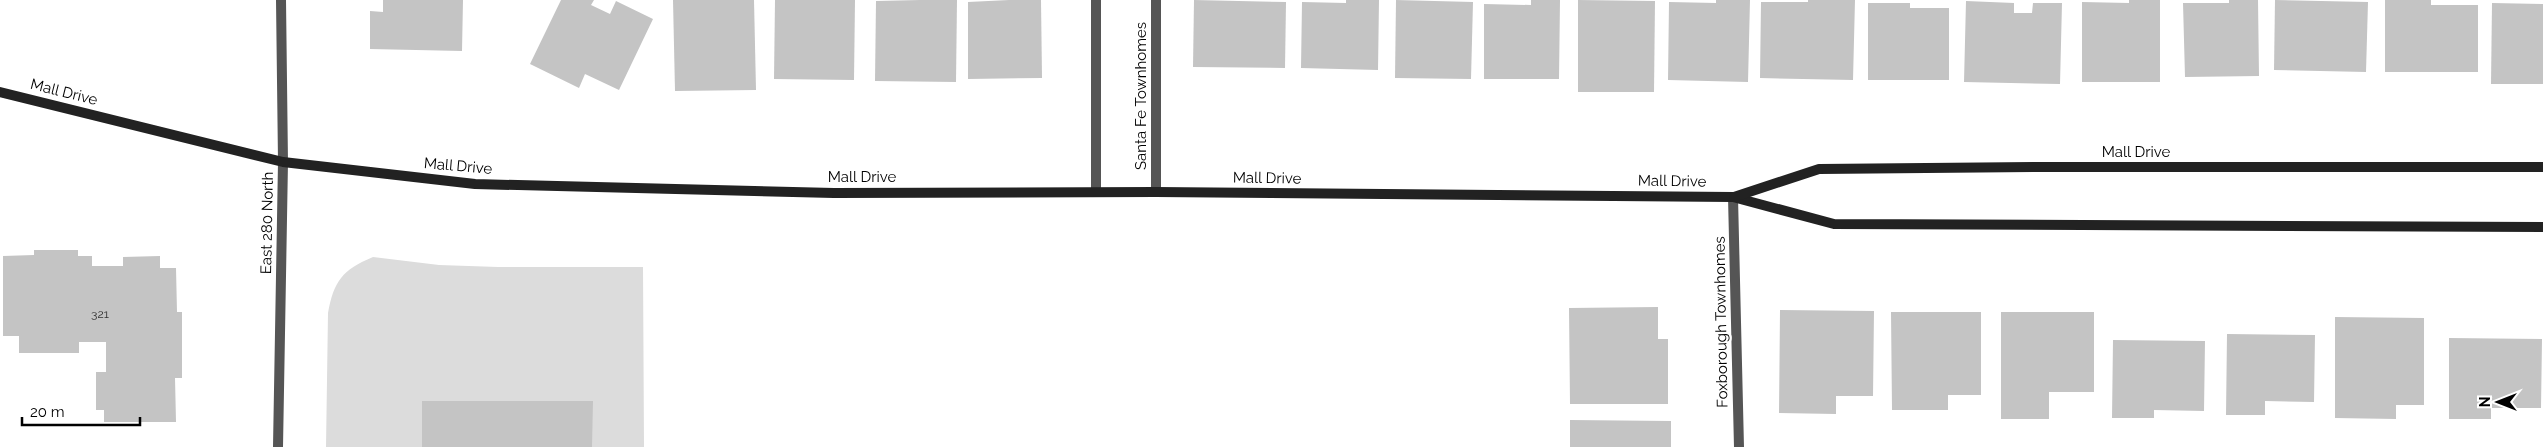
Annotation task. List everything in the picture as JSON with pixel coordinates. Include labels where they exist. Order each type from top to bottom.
[{"type":"main road","name":"Mall Drive","points":[[0,92],[283,162],[474,184],[834,193],[1156,192],[1733,197],[1834,224],[2543,227]]},
{"type":"main road","name":"Mall Drive","points":[[1733,197],[1820,169],[2543,167]]},
{"type":"street","name":"East 280 North","points":[[278,447],[283,162],[281,0]]},
{"type":"street","points":[[1096,0],[1096,192]]},
{"type":"street","name":"Santa Fe Townhomes","points":[[1156,0],[1156,192]]},
{"type":"street","name":"Foxborough Townhomes","points":[[1733,197],[1739,447]]},
{"type":"shaded area","points":[[373,257],[439,265],[643,267],[644,447],[592,447],[592,401],[423,401],[422,447],[326,447],[328,313],[330,302],[341,278],[354,267]]},
{"type":"building","points":[[383,0],[463,0],[462,51],[370,49],[370,11],[383,12]]},
{"type":"building","points":[[561,0],[594,0],[591,5],[610,14],[616,1],[653,19],[619,90],[585,74],[579,88],[530,64]]},
{"type":"building","points":[[673,0],[754,0],[756,90],[675,91]]},
{"type":"building","points":[[775,0],[855,0],[854,80],[774,79]]},
{"type":"building","points":[[957,0],[956,82],[875,81],[876,1]]},
{"type":"building","points":[[1041,0],[1042,78],[968,79],[968,2]]},
{"type":"building","points":[[1194,0],[1286,2],[1285,68],[1193,67]]},
{"type":"building","points":[[1346,0],[1379,0],[1378,70],[1301,68],[1302,2],[1346,3]]},
{"type":"building","points":[[1396,0],[1473,2],[1471,79],[1395,78]]},
{"type":"building","points":[[1531,0],[1560,0],[1559,79],[1484,79],[1484,4],[1531,5]]},
{"type":"building","points":[[1578,0],[1655,1],[1654,92],[1578,92]]},
{"type":"building","points":[[1716,0],[1750,0],[1748,82],[1668,80],[1669,2],[1716,3]]},
{"type":"building","points":[[1808,0],[1855,0],[1853,80],[1760,78],[1761,2],[1808,2]]},
{"type":"building","points":[[2129,0],[2160,0],[2160,82],[2082,82],[2082,2],[2129,3]]},
{"type":"building","points":[[2229,0],[2258,0],[2259,76],[2185,77],[2183,3],[2229,3]]},
{"type":"building","points":[[2275,0],[2368,2],[2366,72],[2274,70]]},
{"type":"building","points":[[2385,0],[2431,0],[2431,5],[2478,5],[2478,72],[2385,72]]},
{"type":"building","points":[[1966,1],[2014,3],[2014,13],[2032,13],[2033,3],[2062,3],[2060,84],[1964,82]]},
{"type":"building","points":[[1868,3],[1910,3],[1910,8],[1949,8],[1949,80],[1868,80]]},
{"type":"building","points":[[2492,3],[2543,4],[2543,84],[2491,84]]},
{"type":"building","points":[[34,250],[78,250],[78,256],[92,256],[92,266],[123,266],[123,257],[160,256],[160,268],[176,268],[177,312],[182,312],[182,378],[175,378],[176,422],[104,422],[104,410],[96,410],[96,372],[106,372],[106,342],[79,342],[79,353],[19,353],[19,336],[3,336],[3,256],[34,255]]},
{"type":"building","points":[[1658,307],[1658,339],[1668,339],[1668,404],[1570,404],[1569,308]]},
{"type":"building","points":[[1780,310],[1874,311],[1873,396],[1836,396],[1836,414],[1779,413]]},
{"type":"building","points":[[1891,312],[1981,312],[1981,395],[1948,395],[1948,410],[1892,410]]},
{"type":"building","points":[[2001,312],[2094,312],[2094,392],[2049,392],[2049,419],[2001,419]]},
{"type":"building","points":[[2335,317],[2424,318],[2424,405],[2396,405],[2396,419],[2335,418]]},
{"type":"building","points":[[2227,334],[2315,335],[2314,402],[2265,401],[2265,415],[2226,415]]},
{"type":"building","points":[[2449,338],[2542,339],[2541,408],[2491,408],[2491,419],[2449,419]]},
{"type":"building","points":[[2113,340],[2205,341],[2204,411],[2154,410],[2154,418],[2112,418]]},
{"type":"building","points":[[422,401],[593,401],[592,447],[422,447]]},
{"type":"building","points":[[1570,420],[1671,421],[1671,447],[1570,447]]}]
